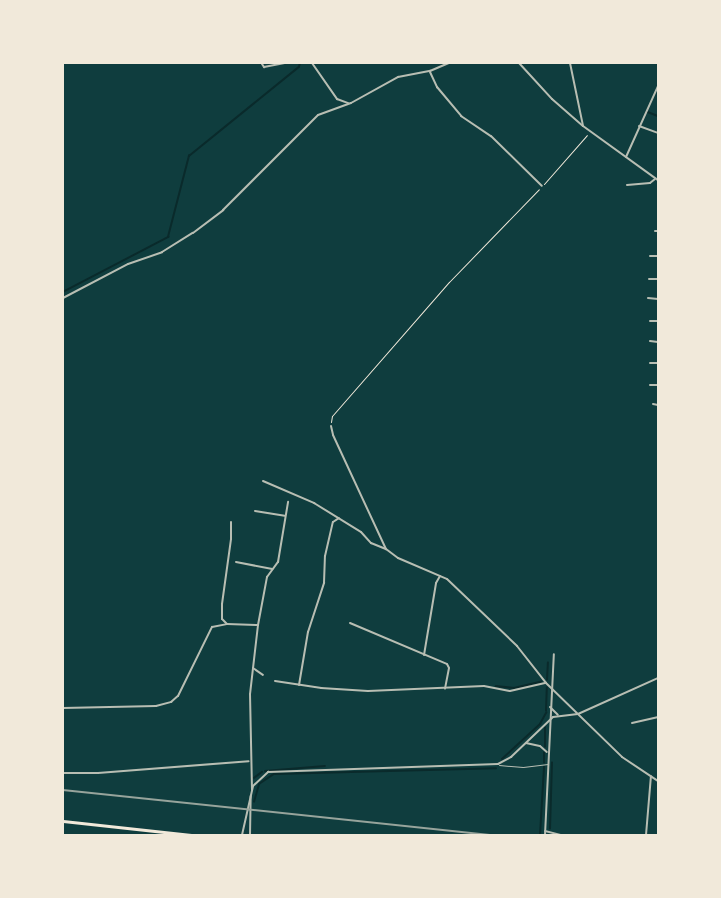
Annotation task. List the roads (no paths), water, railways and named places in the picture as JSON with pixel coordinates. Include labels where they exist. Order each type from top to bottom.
[{"type":"main road","points":[[63,821],[191,835]]},
{"type":"street","points":[[262,64],[264,68],[285,63]]},
{"type":"street","points":[[312,63],[338,99],[351,103]]},
{"type":"street","points":[[63,298],[128,264],[162,252],[193,233],[223,210],[318,115],[351,103],[398,77],[430,71],[449,63]]},
{"type":"street","points":[[519,63],[552,99],[583,126],[657,179],[650,183],[627,185]]},
{"type":"street","points":[[570,63],[583,126]]},
{"type":"street","points":[[430,71],[430,77],[461,116],[491,136],[542,186]]},
{"type":"street","points":[[626,157],[658,86]]},
{"type":"street","points":[[639,126],[658,133]]},
{"type":"street","points":[[650,256],[658,256]]},
{"type":"street","points":[[649,279],[658,279]]},
{"type":"street","points":[[648,298],[658,299]]},
{"type":"street","points":[[650,321],[658,321]]},
{"type":"street","points":[[650,341],[658,342]]},
{"type":"street","points":[[650,363],[658,363]]},
{"type":"street","points":[[650,385],[658,385]]},
{"type":"street","points":[[653,404],[658,405]]},
{"type":"street","points":[[331,426],[333,435],[386,549]]},
{"type":"street","points":[[263,481],[314,503],[361,532],[371,543],[386,549],[398,558],[441,575],[517,646],[550,688],[622,758],[658,780]]},
{"type":"street","points":[[250,835],[250,693],[258,625],[267,577],[278,562],[288,502]]},
{"type":"street","points":[[255,511],[285,516]]},
{"type":"street","points":[[299,685],[308,632],[324,583],[325,556],[333,522],[339,518]]},
{"type":"street","points":[[227,624],[222,619],[222,604],[232,530],[231,522]]},
{"type":"street","points":[[236,562],[272,569]]},
{"type":"street","points":[[424,655],[436,583],[441,575]]},
{"type":"street","points":[[350,623],[448,666],[445,689]]},
{"type":"street","points":[[63,708],[140,707],[171,702],[178,696],[212,627],[227,624],[258,625]]},
{"type":"street","points":[[545,835],[550,688],[554,654]]},
{"type":"street","points":[[253,669],[263,675]]},
{"type":"street","points":[[243,834],[251,792],[258,779],[273,771],[498,764],[526,743],[549,720],[558,715],[578,714],[658,678]]},
{"type":"street","points":[[275,681],[352,690],[445,689],[484,686],[510,691],[546,683]]},
{"type":"street","points":[[550,700],[562,698]]},
{"type":"street","points":[[550,707],[558,715]]},
{"type":"street","points":[[632,723],[658,717]]},
{"type":"street","points":[[526,743],[540,746],[548,753]]},
{"type":"street","points":[[63,773],[98,773],[249,761]]},
{"type":"street","points":[[646,835],[651,776]]},
{"type":"street","points":[[545,831],[561,835]]},
{"type":"lane","points":[[498,764],[502,767],[548,764]]},
{"type":"waterway","points":[[63,292],[168,237],[189,156],[299,67],[300,63]]},
{"type":"waterway","points":[[648,112],[658,116]]},
{"type":"waterway","points":[[547,680],[548,663]]},
{"type":"waterway","points":[[496,686],[514,688],[541,682]]},
{"type":"waterway","points":[[546,711],[547,688]]},
{"type":"waterway","points":[[502,759],[540,724],[546,713]]},
{"type":"waterway","points":[[545,728],[545,747]]},
{"type":"waterway","points":[[544,753],[544,763]]},
{"type":"waterway","points":[[550,829],[552,763]]},
{"type":"waterway","points":[[265,771],[325,766]]},
{"type":"waterway","points":[[540,835],[544,767]]},
{"type":"waterway","points":[[254,802],[259,784],[274,774],[496,768]]},
{"type":"waterway","points":[[254,778],[262,772]]},
{"type":"railway","points":[[63,790],[490,835]]}]
